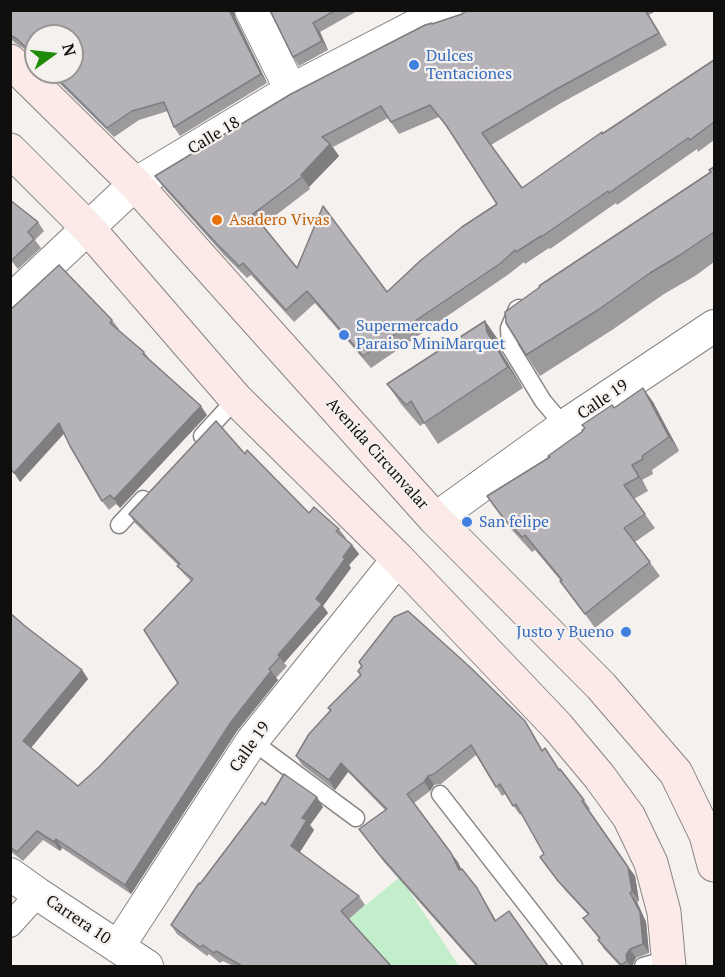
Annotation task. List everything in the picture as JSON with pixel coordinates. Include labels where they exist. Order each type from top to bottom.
[{"type":"main road","name":"Avenida Circunvalar","points":[[10,61],[135,184],[435,519],[601,686],[676,773],[712,844]]},
{"type":"main road","points":[[10,150],[88,228],[236,399],[398,560],[557,726],[599,776],[629,817],[651,863],[664,912],[660,965]]},
{"type":"street","points":[[251,10],[291,90]]},
{"type":"street","name":"Calle 18","points":[[10,301],[135,184],[291,90],[446,10]]},
{"type":"street","name":"Calle 19","points":[[435,519],[564,426],[714,326]]},
{"type":"street","name":"Calle 19","points":[[118,947],[252,741],[398,560]]},
{"type":"street","name":"Carrera 10","points":[[10,873],[147,966]]},
{"type":"street","name":"Carrera 10","points":[[10,925],[38,894]]},
{"type":"lane","points":[[537,296],[517,309],[509,328],[510,347],[543,401],[564,426]]},
{"type":"lane","points":[[189,450],[236,399]]},
{"type":"lane","points":[[119,525],[150,491]]},
{"type":"lane","points":[[252,741],[356,818]]},
{"type":"lane","points":[[440,794],[574,966]]},
{"type":"green space","points":[[400,877],[459,966],[291,966]]},
{"type":"building","points":[[10,10],[229,10],[261,74],[174,127],[164,102],[132,111],[107,128],[63,84],[84,84],[84,24],[24,24],[24,46],[10,35]]},
{"type":"building","points":[[270,10],[336,10],[313,23],[322,41],[293,57]]},
{"type":"building","points":[[468,10],[645,10],[659,33],[482,133],[522,188],[602,132],[602,134],[714,60],[714,122],[541,237],[516,252],[515,250],[501,263],[363,356],[307,291],[286,310],[243,263],[239,266],[216,243],[155,176],[291,94],[425,25],[462,14]],"holes":[[[430,105],[446,125],[497,204],[462,227],[420,261],[387,292],[323,206],[297,268],[253,214],[302,177],[301,175],[330,144],[322,137],[381,106],[391,122]]]},
{"type":"building","points":[[714,167],[714,232],[526,355],[506,323],[505,312],[539,286],[711,172],[709,170]]},
{"type":"building","points":[[10,200],[38,222],[28,232],[34,239],[12,260],[10,259]]},
{"type":"building","points":[[59,265],[112,320],[110,323],[201,406],[114,499],[110,495],[102,501],[59,423],[14,473],[10,468],[10,310]]},
{"type":"building","points":[[485,321],[487,332],[508,367],[424,423],[411,401],[406,405],[387,384]]},
{"type":"building","points":[[643,388],[669,437],[642,456],[643,459],[632,465],[639,477],[624,485],[645,514],[624,528],[650,562],[585,614],[560,581],[562,580],[525,535],[522,537],[487,496],[550,457],[548,456],[583,431],[585,428],[582,425],[612,405],[614,408]]},
{"type":"building","points":[[216,421],[245,454],[247,450],[309,513],[314,507],[339,529],[336,531],[352,545],[343,557],[345,559],[316,599],[322,604],[278,655],[280,657],[269,669],[271,671],[231,722],[125,885],[56,839],[54,842],[37,831],[17,852],[10,847],[10,613],[82,670],[23,741],[78,786],[99,767],[178,683],[144,630],[193,579],[177,566],[180,564],[129,514]]},
{"type":"building","points":[[408,611],[525,721],[542,751],[545,748],[559,770],[584,800],[582,801],[628,867],[632,891],[630,893],[640,912],[643,944],[630,949],[626,955],[627,961],[621,965],[598,940],[600,938],[583,918],[589,914],[558,881],[540,857],[544,854],[516,804],[513,806],[500,784],[496,787],[471,745],[407,794],[451,853],[459,870],[462,869],[477,888],[495,921],[509,911],[548,966],[478,966],[359,829],[387,809],[341,763],[329,780],[296,756],[309,734],[331,710],[328,708],[361,675],[358,671],[362,666],[359,662],[394,617]]},
{"type":"building","points":[[284,774],[317,797],[302,818],[307,820],[291,846],[359,896],[341,911],[391,966],[242,966],[216,951],[214,953],[203,945],[200,947],[171,925],[199,883],[262,802],[265,805]]},
{"type":"place","name":"Dulces Tentaciones","points":[[414,65]]},
{"type":"place","name":"Asadero Vivas","points":[[217,220]]},
{"type":"place","name":"Supermercado Paraiso MiniMarquet","points":[[344,335]]},
{"type":"place","name":"San felipe","points":[[467,522]]},
{"type":"place","name":"Justo y Bueno","points":[[626,632]]}]
